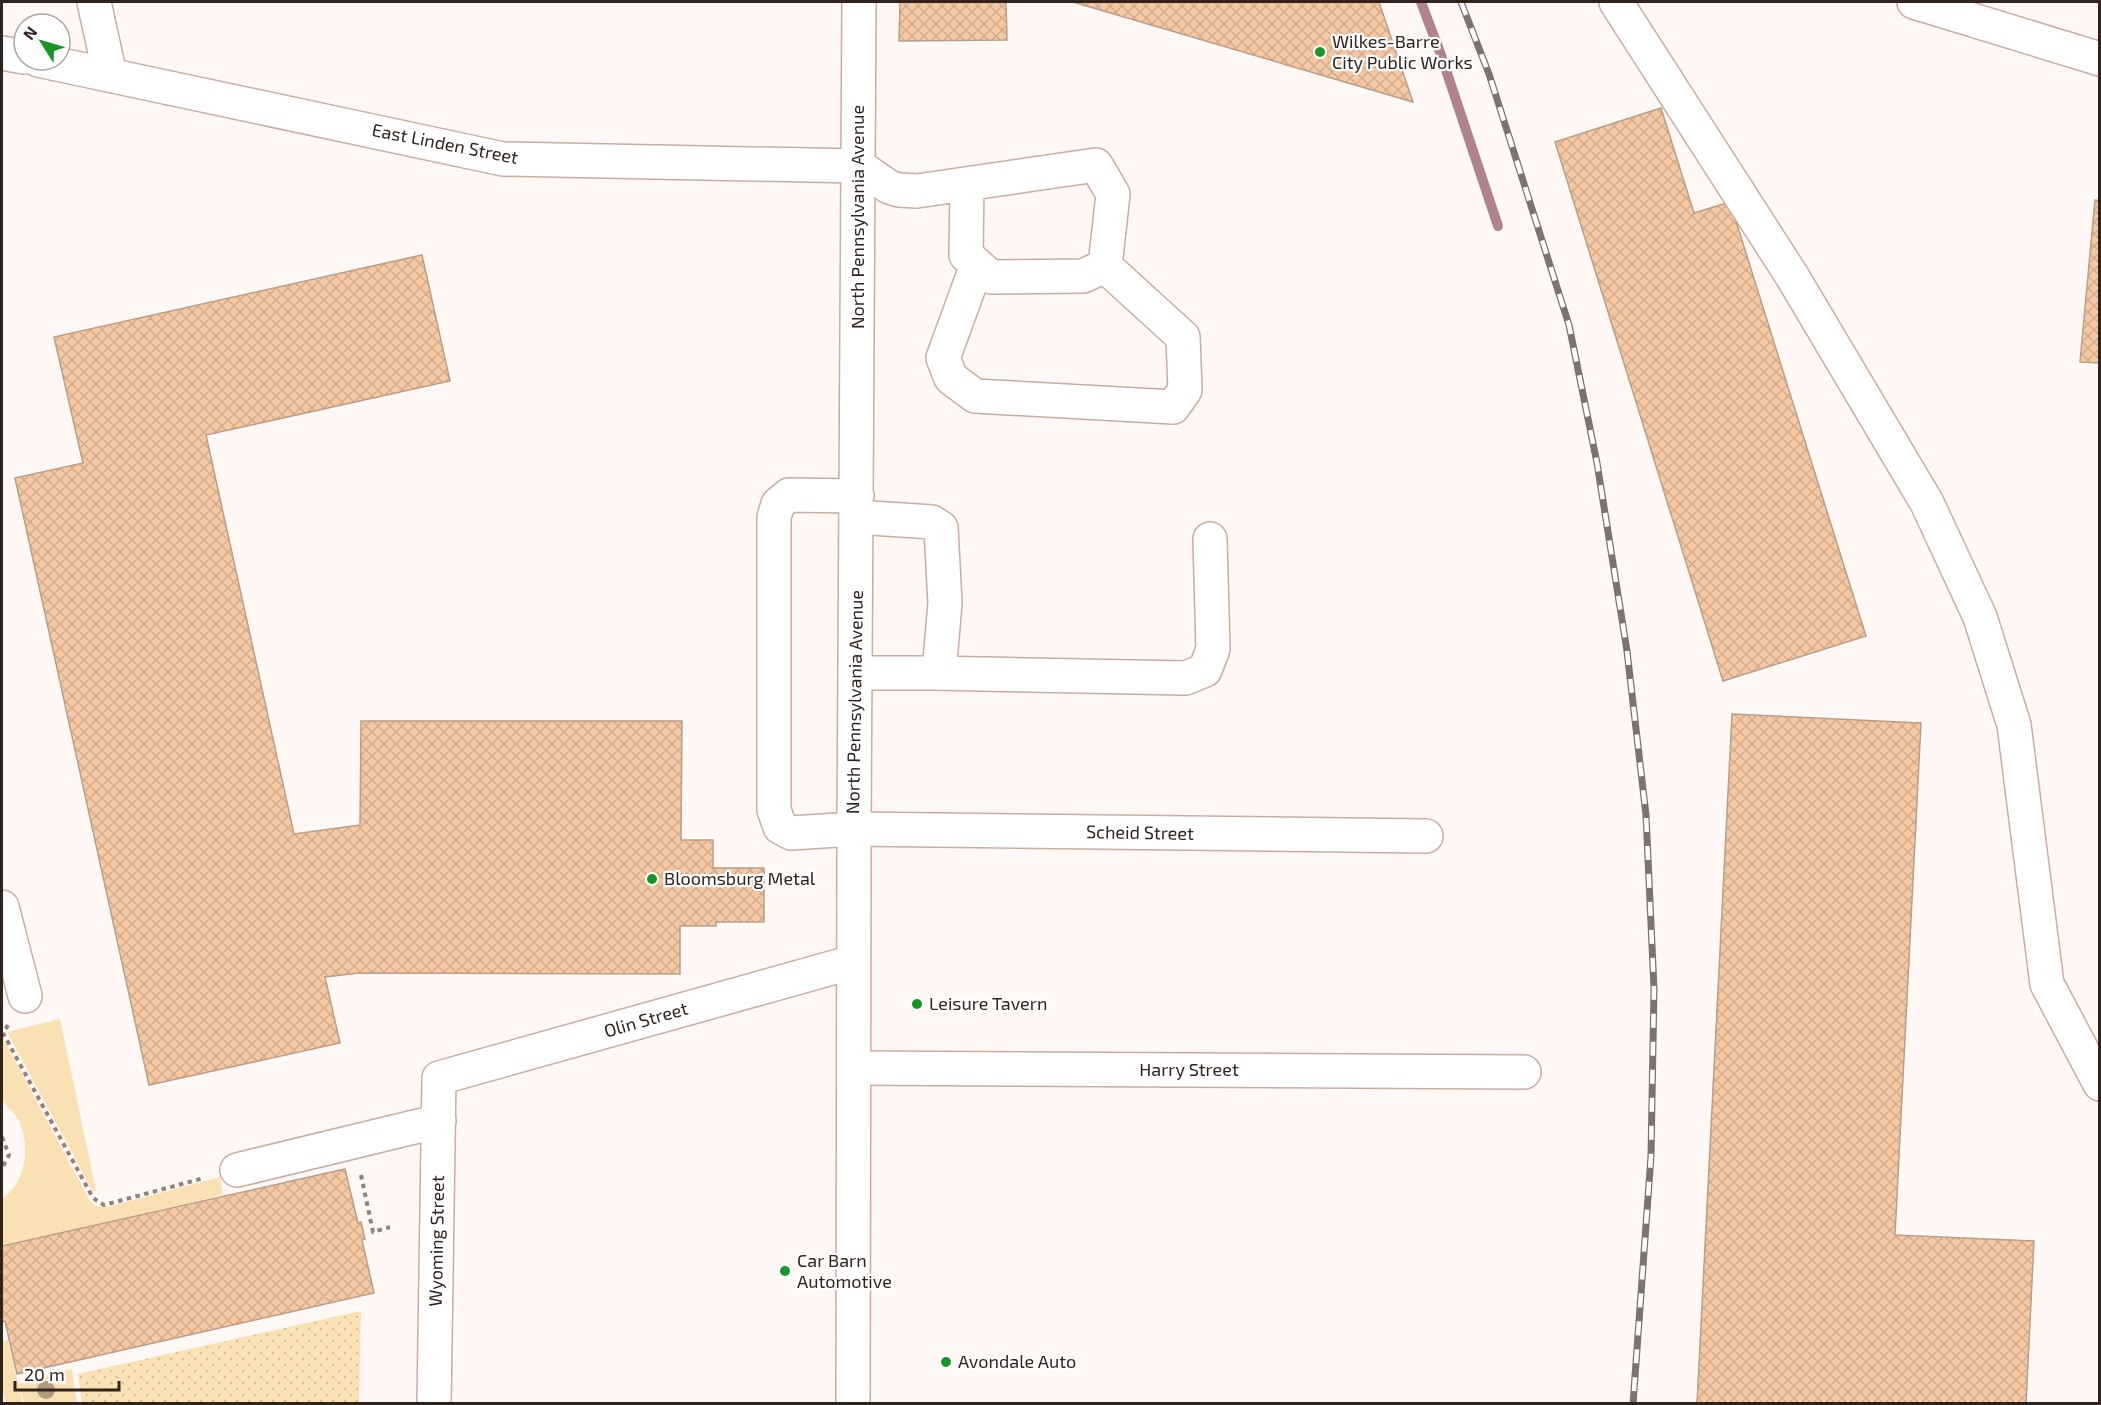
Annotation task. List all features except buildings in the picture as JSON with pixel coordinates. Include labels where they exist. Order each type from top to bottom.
[{"type":"street","points":[[94,2],[110,75]]},
{"type":"street","name":"North Pennsylvania Avenue","points":[[853,1404],[853,962],[859,2]]},
{"type":"street","points":[[1616,2],[1792,276],[1916,483],[1980,616],[2014,724],[2047,984],[2100,1084]]},
{"type":"street","points":[[1914,2],[2100,59]]},
{"type":"street","name":"East Linden Street","points":[[72,67],[503,159],[859,166]]},
{"type":"street","points":[[859,166],[889,187],[917,192],[1096,165],[1113,194],[1105,266]]},
{"type":"street","points":[[967,184],[966,255],[991,277],[1083,276],[1105,266]]},
{"type":"street","points":[[977,265],[943,358],[951,378],[975,396],[1173,407],[1185,390],[1183,337],[1105,266]]},
{"type":"street","name":"Scheid Street","points":[[857,507],[789,495],[778,504],[774,517],[774,810],[780,827],[791,833],[854,829],[1426,836]]},
{"type":"street","points":[[857,507],[932,522],[941,528],[945,603],[939,673]]},
{"type":"street","points":[[855,673],[1186,678],[1205,670],[1213,648],[1210,539]]},
{"type":"street","points":[[2,907],[25,996]]},
{"type":"street","name":"Olin Street","points":[[440,1078],[853,962]]},
{"type":"street","name":"Harry Street","points":[[854,1068],[1524,1072]]},
{"type":"street","name":"Wyoming Street","points":[[434,1404],[440,1078]]},
{"type":"street","points":[[224,1173],[439,1121]]},
{"type":"path","points":[[25,996],[3,1033],[93,1198],[104,1204],[224,1173]]},
{"type":"path","points":[[2,1137],[9,1155],[2,1168]]},
{"type":"path","points":[[354,1142],[374,1232],[390,1227]]},
{"type":"shaded area","points":[[60,1019],[96,1191],[93,1192],[7,1032]]},
{"type":"shaded area","points":[[2,1036],[90,1201],[96,1206],[107,1207],[220,1177],[223,1195],[2,1246],[2,1199],[17,1183],[21,1173],[25,1140],[18,1119],[2,1097]]},
{"type":"shaded area","points":[[361,1311],[359,1403],[82,1403],[78,1374]]},
{"type":"shaded area","points":[[8,1340],[18,1383],[72,1369],[77,1403],[24,1403],[19,1384],[22,1403],[6,1403],[2,1386],[2,1342]]},
{"type":"waterway","points":[[1421,2],[1498,226]]},
{"type":"railway","points":[[1461,2],[1489,74],[1569,325],[1597,463],[1627,651],[1646,815],[1654,989],[1651,1156],[1633,1404]]},
{"type":"place","name":"Wilkes-Barre City Public Works","points":[[1320,52]]},
{"type":"place","name":"Bloomsburg Metal","points":[[652,879]]},
{"type":"place","name":"Leisure Tavern","points":[[917,1004]]},
{"type":"place","name":"Car Barn Automotive","points":[[785,1271]]},
{"type":"place","name":"Avondale Auto","points":[[946,1362]]}]
